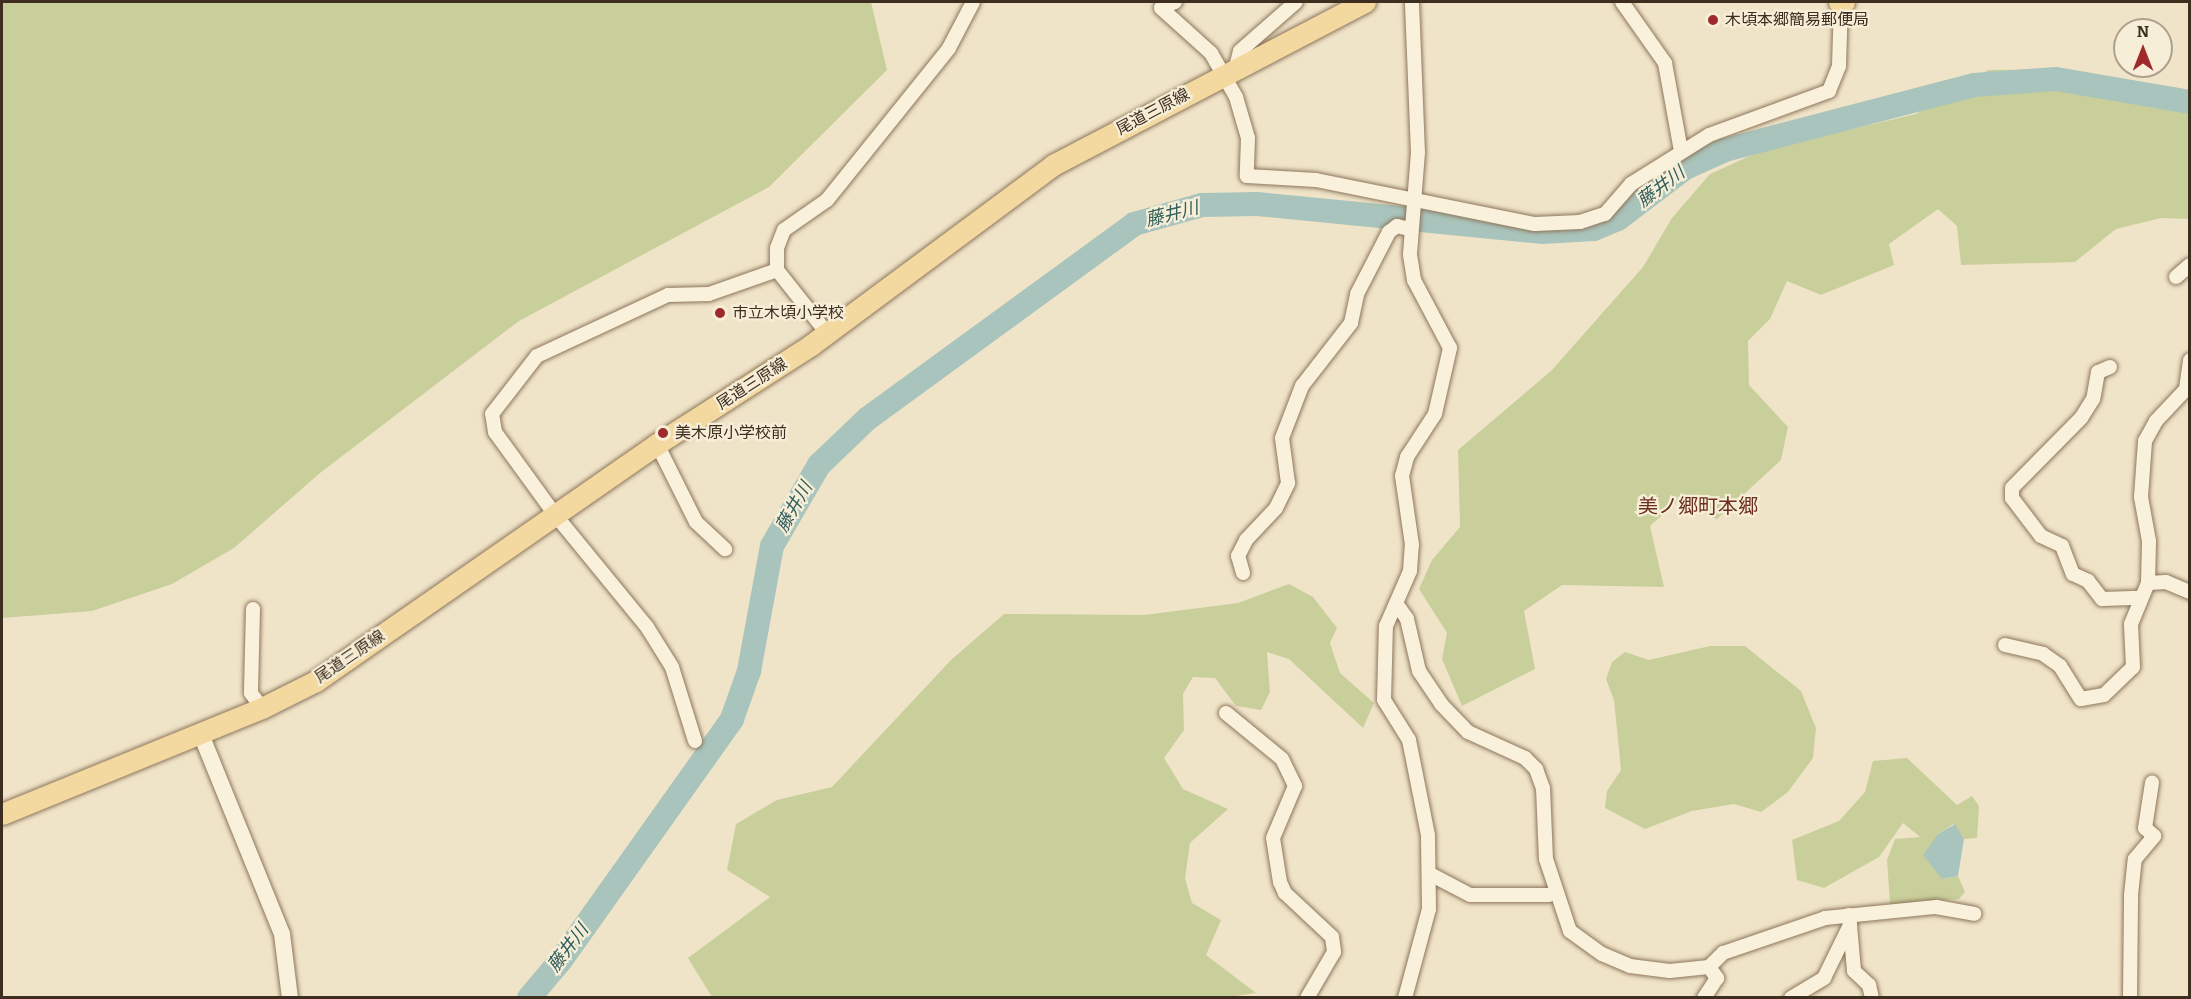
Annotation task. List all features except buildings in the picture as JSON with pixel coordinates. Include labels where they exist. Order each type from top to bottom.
[{"type":"main road","name":"尾道三原線","points":[[2,814],[262,708],[316,681],[657,444],[827,333],[1053,165],[1230,70],[1365,2]]},
{"type":"street","points":[[827,333],[777,270],[783,230],[827,200],[949,48],[973,2]]},
{"type":"street","points":[[1175,2],[1161,8],[1165,15],[1188,29],[1230,70],[1248,138],[1247,176],[1316,180],[1414,196],[1535,224],[1580,222],[1605,214],[1631,184],[1709,135],[1829,91],[1839,66],[1841,2]]},
{"type":"street","points":[[1230,70],[1240,51],[1296,2]]},
{"type":"street","points":[[1405,998],[1429,909],[1430,874],[1428,835],[1409,740],[1384,700],[1386,626],[1398,606],[1410,571],[1412,545],[1402,476],[1407,457],[1435,414],[1450,348],[1414,279],[1409,229],[1418,153],[1412,2]]},
{"type":"street","points":[[1622,2],[1665,63],[1681,152]]},
{"type":"street","points":[[1243,573],[1238,556],[1246,540],[1276,508],[1288,483],[1282,438],[1302,386],[1351,323],[1357,294],[1389,232],[1397,226],[1409,229]]},
{"type":"street","points":[[2176,277],[2190,265]]},
{"type":"street","points":[[695,741],[672,667],[647,627],[556,516],[495,432],[492,414],[537,356],[668,295],[709,294],[777,270]]},
{"type":"street","points":[[2006,645],[2043,654],[2060,666],[2081,699],[2104,695],[2133,667],[2131,624],[2148,583],[2149,541],[2141,497],[2145,441],[2156,421],[2187,389],[2190,360]]},
{"type":"street","points":[[2110,367],[2094,380],[2093,399],[2082,418],[2012,488],[2012,498],[2041,536],[2062,546],[2073,574],[2088,581],[2102,599],[2140,598]]},
{"type":"street","points":[[657,444],[696,522],[725,549]]},
{"type":"street","points":[[2148,583],[2166,582],[2190,592]]},
{"type":"street","points":[[1398,606],[1407,619],[1419,671],[1441,704],[1468,732],[1525,758],[1536,770],[1543,788],[1549,894],[1570,931],[1602,954],[1630,966],[1670,971],[1709,967],[1723,953],[1780,930],[1936,907],[1974,914]]},
{"type":"street","points":[[253,609],[251,693],[262,708]]},
{"type":"street","points":[[1226,713],[1282,759],[1295,786],[1274,838],[1280,882],[1285,893],[1332,937],[1334,952],[1307,998]]},
{"type":"street","points":[[200,732],[282,934],[290,996]]},
{"type":"street","points":[[2130,998],[2131,895],[2135,859],[2154,836],[2145,828],[2152,783]]},
{"type":"street","points":[[1546,859],[1570,931]]},
{"type":"street","points":[[1430,874],[1470,894],[1549,894]]},
{"type":"street","points":[[1791,998],[1824,978],[1849,920]]},
{"type":"street","points":[[1849,920],[1854,971],[1869,985],[1872,998]]},
{"type":"street","points":[[1704,998],[1717,978],[1709,967]]},
{"type":"green space","points":[[2,2],[871,2],[887,70],[769,187],[519,321],[320,473],[234,548],[172,584],[92,611],[2,618]]},
{"type":"green space","points":[[2069,69],[2189,95],[2189,219],[2161,218],[2116,229],[2075,262],[1961,265],[1957,226],[1938,209],[1889,244],[1894,265],[1821,295],[1787,281],[1770,319],[1748,341],[1749,385],[1788,427],[1781,460],[1717,519],[1678,501],[1650,526],[1664,587],[1562,585],[1524,611],[1535,669],[1462,706],[1442,659],[1447,633],[1419,589],[1432,560],[1460,527],[1458,450],[1551,371],[1643,267],[1672,218],[1710,174],[1763,150],[1916,114],[1988,70]]},
{"type":"green space","points":[[1289,584],[1313,597],[1337,628],[1330,643],[1340,673],[1374,703],[1363,728],[1289,659],[1267,652],[1270,692],[1261,710],[1236,706],[1215,678],[1193,677],[1183,694],[1184,730],[1164,758],[1183,789],[1228,809],[1190,843],[1185,878],[1192,903],[1221,920],[1206,955],[1256,993],[1222,998],[712,997],[688,958],[770,897],[727,870],[736,824],[777,800],[832,787],[951,660],[1004,614],[1144,615],[1238,603]]},
{"type":"green space","points":[[1710,646],[1745,646],[1801,691],[1816,728],[1813,758],[1788,792],[1761,812],[1734,804],[1692,811],[1645,829],[1605,808],[1607,791],[1621,770],[1614,700],[1606,679],[1612,662],[1625,652],[1649,660]]},
{"type":"green space","points":[[1907,758],[1957,805],[1972,796],[1979,806],[1977,838],[1964,839],[1953,824],[1938,834],[1942,879],[1958,876],[1965,892],[1959,899],[1890,904],[1887,860],[1895,839],[1920,837],[1903,823],[1879,857],[1824,888],[1797,880],[1792,840],[1839,821],[1865,792],[1873,761]]},
{"type":"water","points":[[1955,824],[1964,839],[1958,876],[1942,879],[1923,855],[1938,834]]},
{"type":"waterway","name":"藤井川","points":[[529,998],[561,960],[732,719],[749,671],[772,546],[819,465],[867,419],[1134,224],[1202,205],[1257,204],[1542,232],[1594,229],[1618,219],[1685,168],[1725,150],[1974,85],[2056,79],[2190,102]]},
{"type":"place","name":"木頃本郷簡易郵便局","points":[[1713,20]]},
{"type":"place","name":"市立木頃小学校","points":[[720,313]]},
{"type":"place","name":"美木原小学校前","points":[[663,433]]},
{"type":"district","name":"美ノ郷町本郷","points":[[1698,506]]}]
